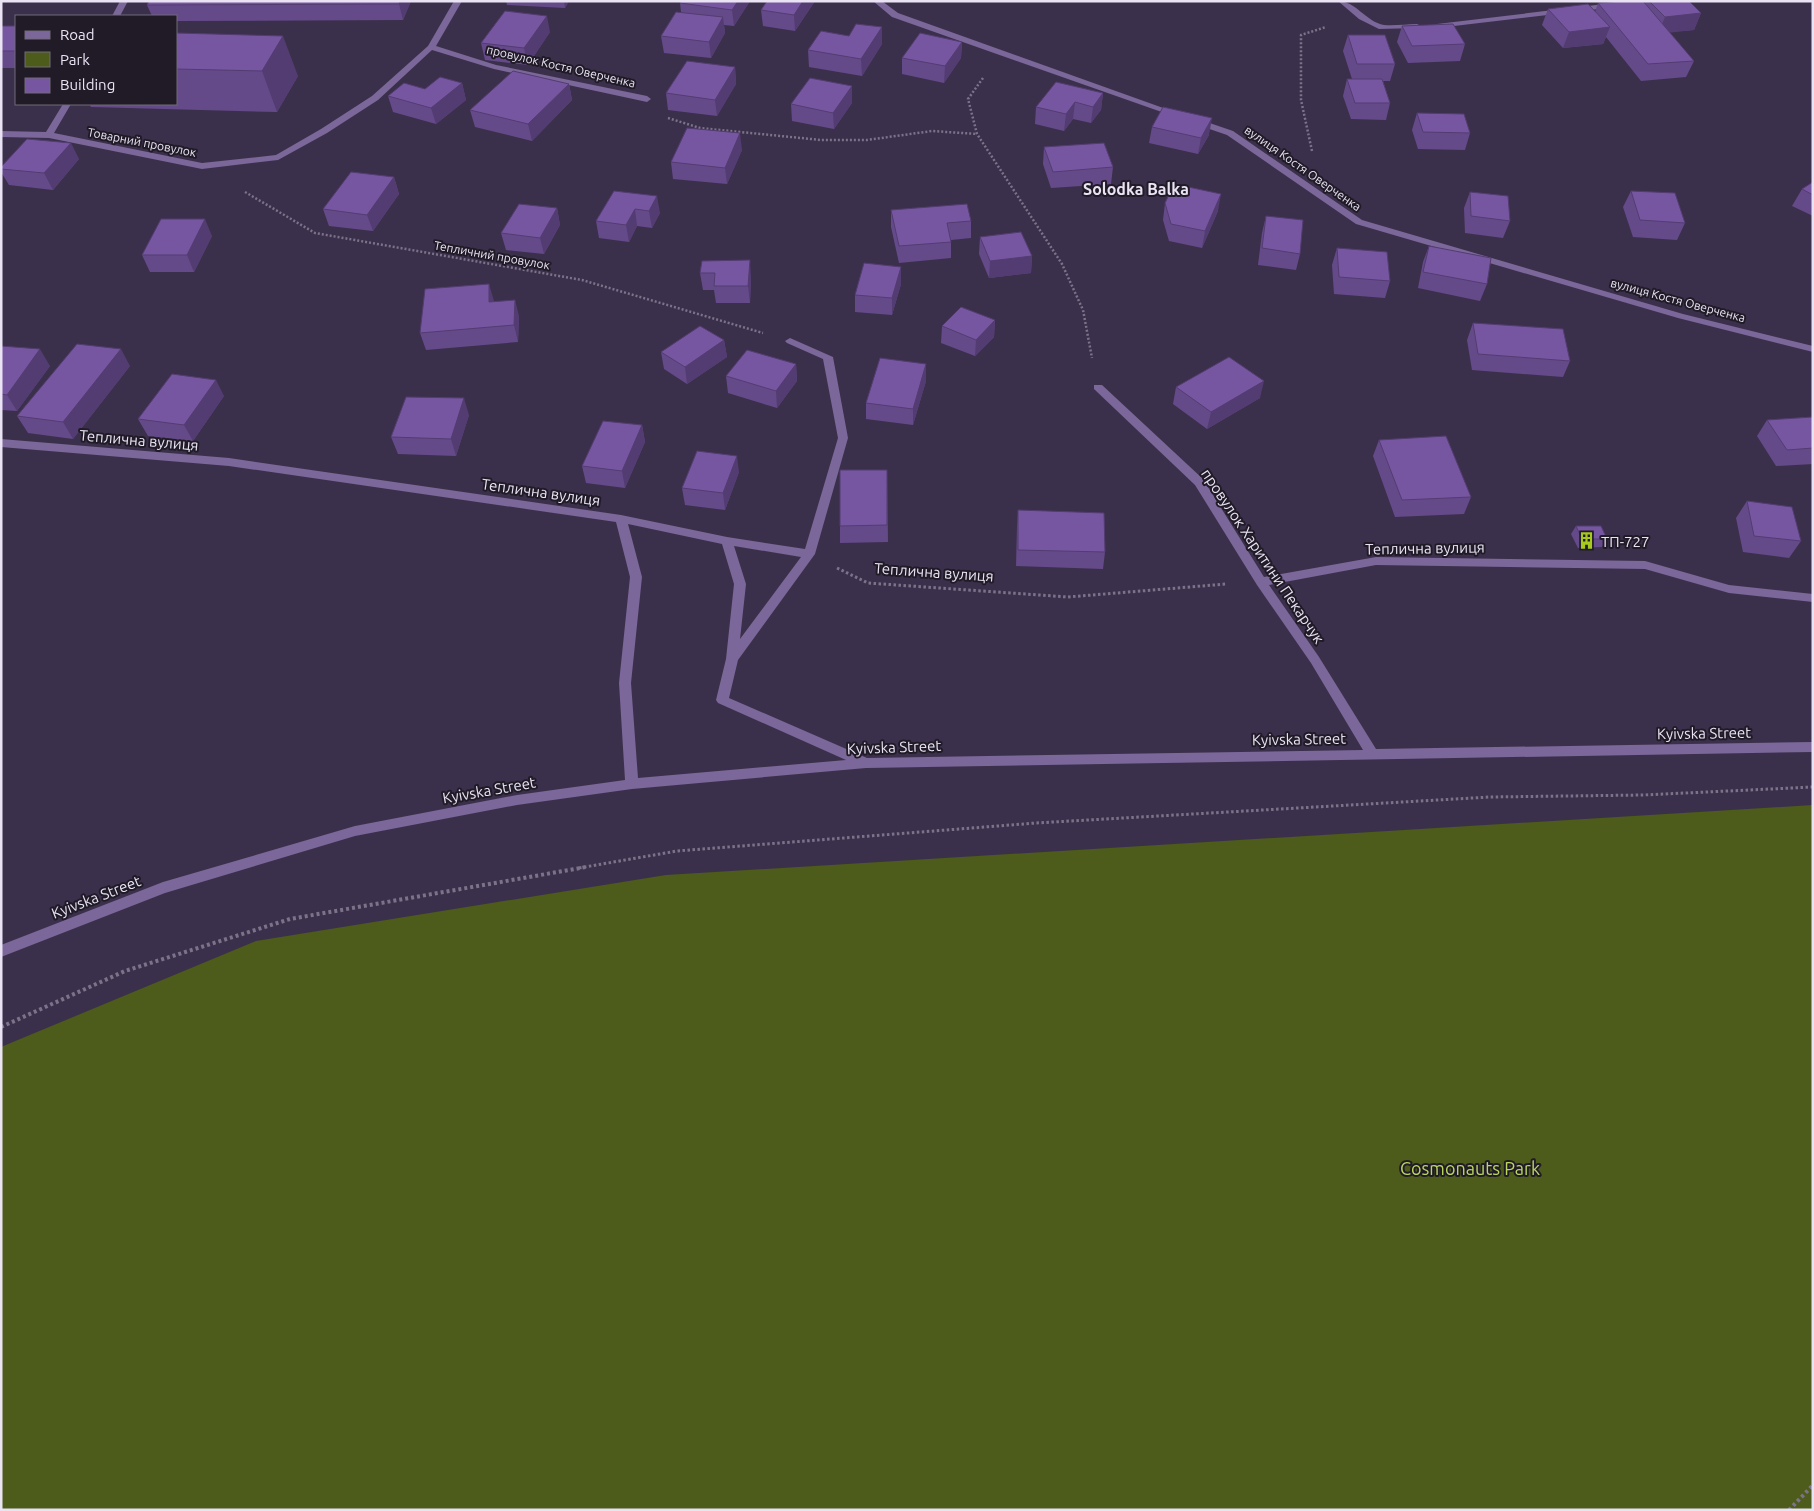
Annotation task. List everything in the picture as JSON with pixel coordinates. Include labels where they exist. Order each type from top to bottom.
[{"type":"street","points":[[117,15],[124,1]]},
{"type":"street","points":[[431,47],[458,1]]},
{"type":"street","name":"вулиця Костя Оверченка","points":[[877,1],[895,15],[1230,133],[1360,222],[1681,316],[1813,349]]},
{"type":"street","points":[[1342,1],[1362,16],[1382,27],[1446,26],[1623,4]]},
{"type":"street","name":"провулок Костя Оверченка","points":[[431,47],[494,67],[647,99]]},
{"type":"street","name":"Товарний провулок","points":[[1,134],[49,135],[202,166],[278,157],[324,131],[375,98],[431,47]]},
{"type":"street","points":[[49,135],[66,105]]},
{"type":"street","points":[[732,659],[809,554],[843,438],[828,357],[790,341]]},
{"type":"street","name":"провулок Харитини Пекарчук","points":[[1098,387],[1199,482],[1261,582],[1315,660],[1372,754]]},
{"type":"street","name":"Теплична вулиця","points":[[1,443],[229,462],[621,519],[727,541],[809,554]]},
{"type":"street","points":[[621,519],[636,577],[625,683],[632,784]]},
{"type":"street","points":[[727,541],[740,584],[732,659],[722,700],[866,762]]},
{"type":"street","name":"Теплична вулиця","points":[[1261,582],[1376,561],[1645,565],[1728,589],[1813,598]]},
{"type":"street","name":"Kyivska Street","points":[[1,951],[163,888],[355,831],[517,800],[632,784],[866,762],[1813,747]]},
{"type":"path","points":[[1322,196],[1301,100],[1300,35],[1362,16]]},
{"type":"path","points":[[1005,54],[984,77],[968,99],[977,134],[1062,264],[1083,310],[1098,387]]},
{"type":"path","name":"провулок Костя Оверченка","points":[[647,99],[669,118],[700,128],[821,140],[867,140],[932,131],[977,134]]},
{"type":"path","name":"Тепличний провулок","points":[[202,166],[314,233],[582,280],[790,341]]},
{"type":"path","name":"Теплична вулиця","points":[[809,554],[868,583],[1068,597],[1261,582]]},
{"type":"path","points":[[1,1027],[125,971],[290,919],[677,850],[1036,823],[1481,798],[1643,796],[1813,788]]},
{"type":"path","points":[[1789,1510],[1813,1485]]},
{"type":"green space","name":"Cosmonauts Park","points":[[1813,805],[1813,1510],[1,1510],[1,1047],[256,941],[666,875]]},
{"type":"building","points":[[149,1],[400,1],[399,4],[147,5]]},
{"type":"building","points":[[681,1],[738,1],[732,10],[680,3]]},
{"type":"building","points":[[767,1],[803,1],[794,15],[761,10]]},
{"type":"building","points":[[1643,1],[1694,61],[1648,64],[1598,3]]},
{"type":"building","points":[[1649,1],[1689,1],[1701,13],[1665,17]]},
{"type":"building","points":[[1588,4],[1610,27],[1569,32],[1548,9]]},
{"type":"building","points":[[505,11],[547,16],[524,48],[481,43]]},
{"type":"building","points":[[676,12],[723,17],[709,42],[661,36]]},
{"type":"building","points":[[856,24],[882,27],[861,59],[808,50],[821,31],[849,36]]},
{"type":"building","points":[[1453,24],[1465,44],[1412,46],[1402,26]]},
{"type":"building","points":[[1,26],[15,26],[15,51],[1,51]]},
{"type":"building","points":[[178,33],[283,36],[262,71],[178,69]]},
{"type":"building","points":[[920,33],[962,42],[945,66],[902,58]]},
{"type":"building","points":[[1348,35],[1385,35],[1395,64],[1357,64]]},
{"type":"building","points":[[687,61],[735,67],[715,100],[666,93]]},
{"type":"building","points":[[513,71],[569,84],[528,124],[470,110]]},
{"type":"building","points":[[440,77],[462,83],[431,108],[388,96],[404,83],[425,89]]},
{"type":"building","points":[[810,78],[852,86],[833,113],[791,104]]},
{"type":"building","points":[[1347,79],[1382,79],[1390,103],[1355,103]]},
{"type":"building","points":[[1056,82],[1103,93],[1093,107],[1075,102],[1066,114],[1036,107]]},
{"type":"building","points":[[1163,107],[1212,118],[1201,138],[1152,127]]},
{"type":"building","points":[[1417,113],[1464,114],[1470,133],[1423,132]]},
{"type":"building","points":[[687,128],[740,133],[725,168],[671,162]]},
{"type":"building","points":[[27,139],[71,143],[44,173],[1,169]]},
{"type":"building","points":[[1104,143],[1113,167],[1053,172],[1044,147]]},
{"type":"building","points":[[351,172],[394,177],[367,215],[323,209]]},
{"type":"building","points":[[1813,182],[1813,195],[1802,189]]},
{"type":"building","points":[[1174,184],[1221,194],[1205,231],[1171,224],[1165,203]]},
{"type":"building","points":[[614,191],[657,196],[649,211],[635,209],[626,225],[596,221]]},
{"type":"building","points":[[1631,191],[1675,193],[1685,223],[1640,220]]},
{"type":"building","points":[[1470,192],[1508,196],[1510,221],[1471,216]]},
{"type":"building","points":[[519,204],[557,208],[540,238],[501,233]]},
{"type":"building","points":[[967,204],[971,221],[947,223],[951,242],[899,246],[891,210]]},
{"type":"building","points":[[1266,216],[1303,220],[1300,254],[1262,248]]},
{"type":"building","points":[[161,219],[205,219],[187,255],[142,255]]},
{"type":"building","points":[[1021,232],[1032,256],[990,261],[980,237]]},
{"type":"building","points":[[1429,246],[1491,258],[1487,284],[1423,272]]},
{"type":"building","points":[[1337,248],[1387,252],[1390,281],[1339,277]]},
{"type":"building","points":[[750,260],[748,286],[714,286],[715,273],[700,273],[702,261]]},
{"type":"building","points":[[864,263],[901,267],[892,298],[855,295]]},
{"type":"building","points":[[489,284],[489,302],[515,300],[514,325],[420,333],[425,289]]},
{"type":"building","points":[[961,307],[995,320],[976,340],[942,326]]},
{"type":"building","points":[[1473,323],[1563,329],[1570,361],[1478,354]]},
{"type":"building","points":[[700,326],[724,340],[685,367],[661,352]]},
{"type":"building","points":[[77,344],[121,349],[63,422],[17,416]]},
{"type":"building","points":[[1,346],[40,349],[7,395],[1,394]]},
{"type":"building","points":[[747,350],[796,364],[776,391],[726,376]]},
{"type":"building","points":[[1229,357],[1264,381],[1211,412],[1176,387]]},
{"type":"building","points":[[880,358],[926,364],[913,409],[866,403]]},
{"type":"building","points":[[172,374],[216,380],[184,425],[138,419]]},
{"type":"building","points":[[406,397],[464,398],[451,439],[391,437]]},
{"type":"building","points":[[1813,417],[1813,448],[1787,450],[1767,420]]},
{"type":"building","points":[[603,421],[642,425],[622,471],[582,466]]},
{"type":"building","points":[[1446,436],[1471,497],[1402,500],[1379,440]]},
{"type":"building","points":[[697,451],[737,456],[723,493],[682,488]]},
{"type":"building","points":[[840,470],[887,470],[887,525],[840,526]]},
{"type":"building","points":[[1747,501],[1792,507],[1801,541],[1754,536]]},
{"type":"building","points":[[1018,510],[1104,513],[1105,552],[1018,550]]},
{"type":"building","points":[[1576,526],[1601,526],[1607,539],[1582,539]]},
{"type":"place","name":"ТП-727","points":[[1587,541]]},
{"type":"district","name":"Solodka Balka","points":[[1136,189]]}]
